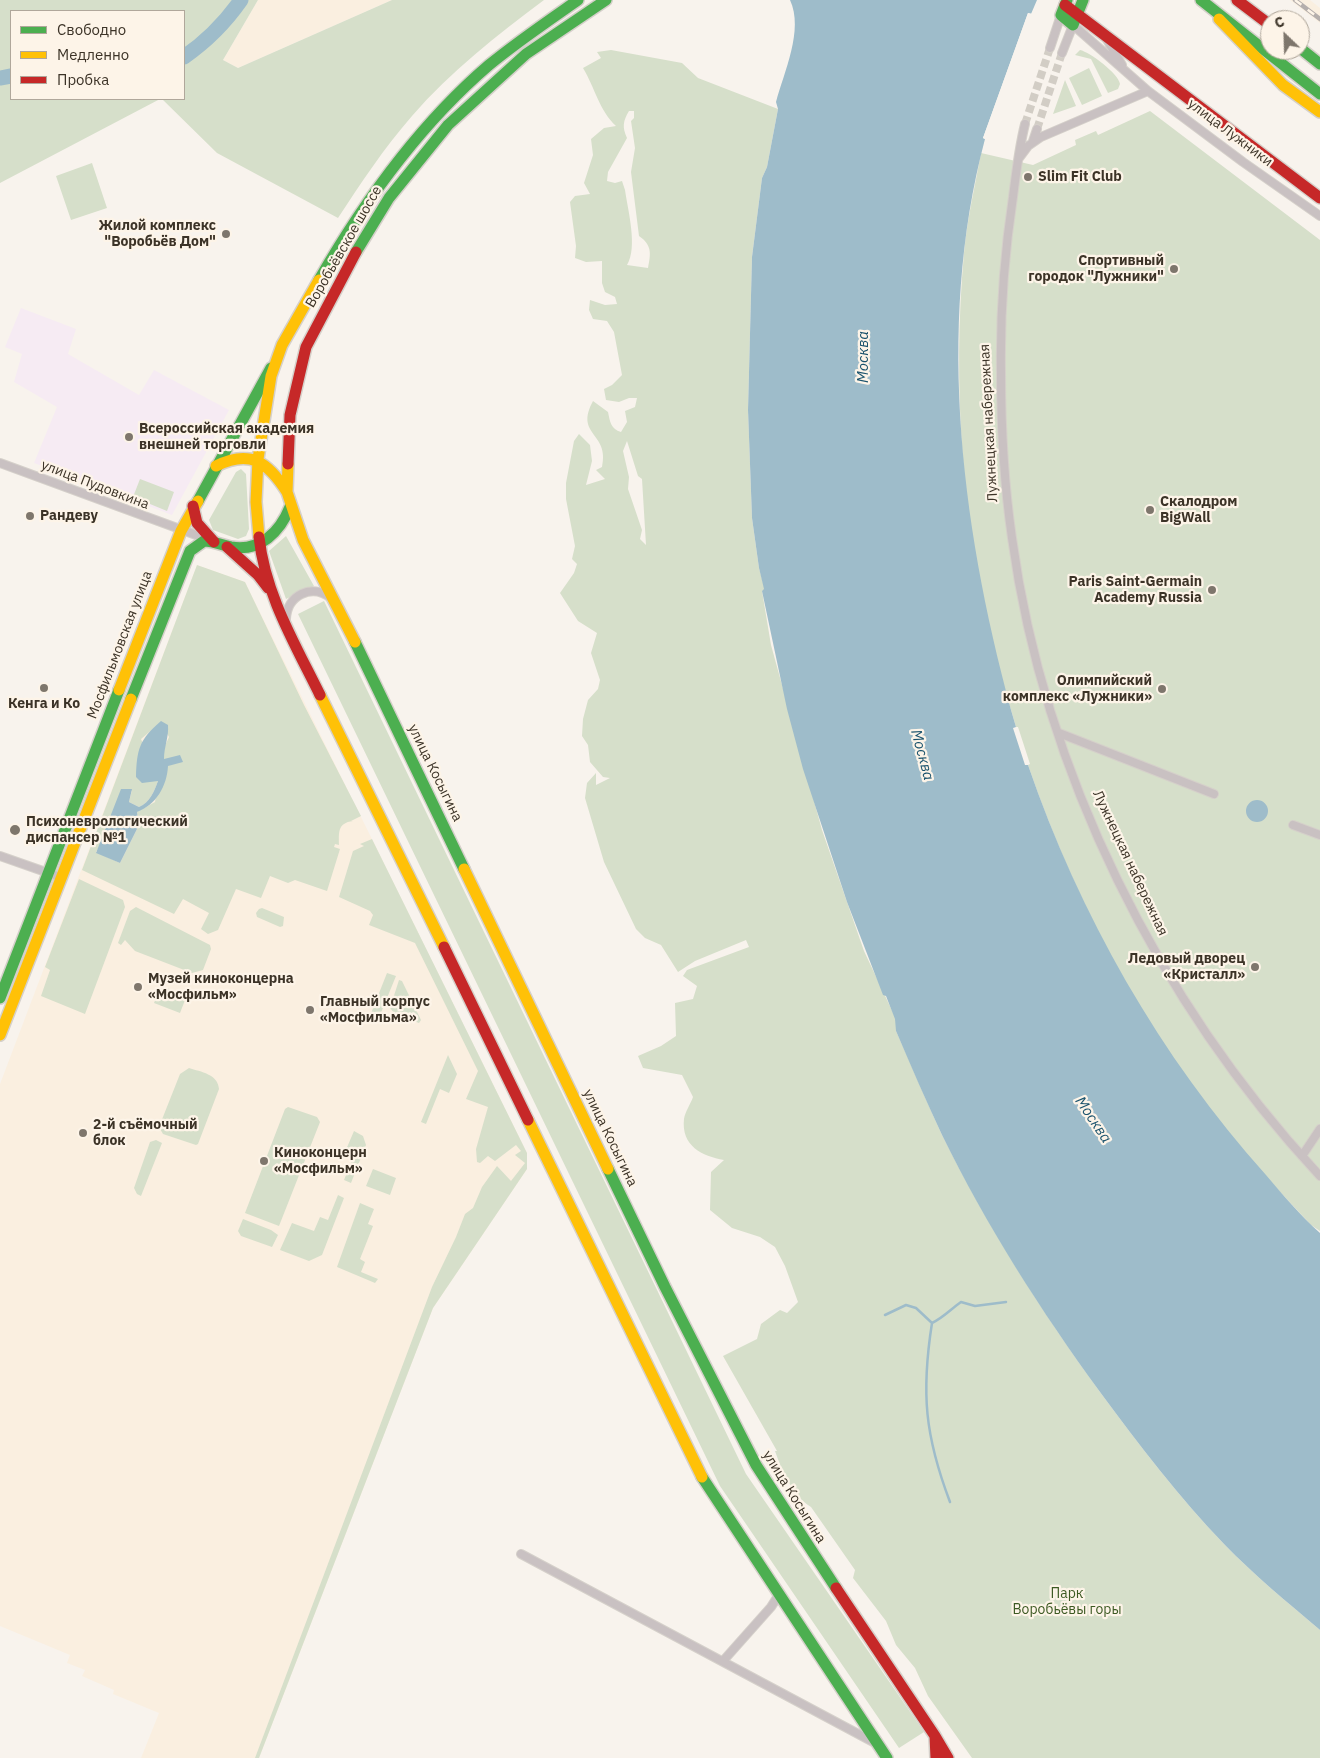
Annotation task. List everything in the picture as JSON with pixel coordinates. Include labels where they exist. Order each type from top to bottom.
[{"type":"main road","name":"Воробьёвское шоссе","points":[[297,321],[339,246],[372,195],[421,132],[478,75],[531,32],[578,0]]},
{"type":"main road","name":"Воробьёвское шоссе","points":[[300,365],[312,334],[348,266],[389,198],[448,125],[493,82],[526,54],[606,0]]},
{"type":"main road","points":[[1072,25],[1076,13],[1084,0]]},
{"type":"main road","points":[[1237,0],[1260,17]]},
{"type":"main road","points":[[1203,2],[1320,94]]},
{"type":"main road","points":[[1203,2],[1248,51],[1283,85],[1320,112]]},
{"type":"main road","points":[[1064,7],[1076,13],[1320,198]]},
{"type":"main road","name":"улица Лужники","points":[[1064,7],[1072,25]]},
{"type":"main road","points":[[1310,56],[1320,64]]},
{"type":"main road","points":[[297,321],[295,334],[299,338],[305,338],[312,334]]},
{"type":"main road","name":"Мосфильмовская улица","points":[[0,998],[181,531],[215,466],[297,321]]},
{"type":"main road","points":[[276,358],[263,412],[257,460],[257,523],[265,572],[272,594],[704,1480],[780,1592],[886,1758]]},
{"type":"main road","name":"улица Косыгина","points":[[300,365],[290,415],[287,492],[290,507],[304,540],[335,600],[665,1287],[756,1465],[799,1534],[948,1758]]},
{"type":"main road","points":[[215,466],[236,457],[257,460]]},
{"type":"main road","name":"улица Косыгина","points":[[257,460],[275,472],[287,492]]},
{"type":"main road","points":[[194,506],[197,523],[258,574],[272,594]]},
{"type":"main road","points":[[220,544],[241,548],[260,544],[279,529],[290,507]]},
{"type":"main road","name":"Мосфильмовская улица","points":[[0,1035],[60,877],[188,553],[198,544],[220,544]]},
{"type":"main road","points":[[935,1736],[936,1758]]},
{"type":"street","points":[[1050,48],[1064,7]]},
{"type":"street","points":[[1062,53],[1072,25]]},
{"type":"street","name":"улица Лужники","points":[[1072,25],[1148,91],[1243,162],[1320,216]]},
{"type":"street","name":"улица Лужники","points":[[1104,35],[1125,71]]},
{"type":"street","points":[[1018,159],[1034,141],[1054,130],[1148,91]]},
{"type":"street","name":"Лужнецкая набережная","points":[[1025,124],[1018,159],[1006,246],[1000,332],[1003,455],[1012,539],[1022,597],[1035,652],[1059,733],[1100,842],[1136,916],[1167,973],[1224,1058],[1320,1176]]},
{"type":"street","points":[[1034,141],[1037,129]]},
{"type":"street","name":"улица Пудовкина","points":[[0,462],[220,544]]},
{"type":"street","points":[[286,625],[288,607],[301,594],[319,592],[335,600]]},
{"type":"street","points":[[1059,733],[1214,794]]},
{"type":"street","points":[[1293,825],[1320,836]]},
{"type":"street","points":[[0,856],[60,877]]},
{"type":"street","points":[[1302,1156],[1320,1129]]},
{"type":"street","points":[[521,1554],[877,1744]]},
{"type":"street","points":[[723,1662],[771,1607],[780,1592]]},
{"type":"shaded area","points":[[258,0],[392,0],[238,68],[223,60]]},
{"type":"shaded area","points":[[1290,0],[1310,0],[1320,8],[1320,23],[1310,15],[1310,10],[1303,10]]},
{"type":"shaded area","name":"Всероссийская академия внешней торговли","points":[[21,308],[76,329],[68,354],[139,395],[154,370],[229,410],[172,515],[34,463],[57,407],[14,382],[22,354],[5,347]]},
{"type":"shaded area","name":"Киноконцерн «Мосфильм»","points":[[197,565],[245,582],[527,1153],[527,1169],[433,1308],[259,1758],[141,1758],[159,1713],[113,1694],[114,1690],[82,1676],[85,1670],[67,1663],[70,1655],[0,1626],[0,1084]]},
{"type":"green space","points":[[0,0],[258,0],[223,60],[238,68],[392,0],[544,0],[442,84],[382,153],[338,218],[217,153],[163,100],[185,100],[185,10],[10,10],[10,100],[158,100],[0,183]]},
{"type":"green space","name":"Парк Воробьёвы горы","points":[[611,50],[682,63],[698,78],[778,109],[767,167],[762,178],[752,257],[748,410],[752,518],[759,568],[765,590],[762,591],[771,645],[822,830],[864,951],[896,1019],[896,1031],[942,1135],[996,1235],[1057,1330],[1100,1392],[1175,1489],[1235,1555],[1320,1630],[1320,1758],[972,1758],[928,1696],[915,1668],[896,1645],[886,1621],[853,1578],[855,1570],[811,1507],[799,1496],[789,1482],[781,1467],[775,1451],[777,1451],[723,1356],[757,1339],[761,1324],[780,1310],[787,1313],[798,1302],[785,1266],[775,1247],[760,1237],[732,1228],[710,1210],[711,1172],[724,1160],[701,1152],[690,1143],[686,1136],[684,1119],[693,1097],[682,1075],[643,1068],[638,1056],[661,1046],[676,1036],[675,1003],[693,999],[697,986],[683,976],[687,970],[749,947],[746,940],[695,961],[678,972],[661,945],[645,938],[636,929],[604,862],[585,798],[587,783],[596,773],[596,785],[610,778],[603,777],[590,762],[588,745],[582,736],[583,719],[588,700],[598,689],[600,680],[591,653],[597,633],[578,621],[560,593],[574,573],[577,564],[572,559],[575,546],[566,499],[566,483],[574,441],[579,434],[590,445],[592,461],[586,485],[605,479],[596,470],[602,467],[603,456],[598,440],[590,428],[588,412],[593,401],[608,412],[613,427],[621,432],[627,422],[625,411],[635,407],[637,398],[629,398],[619,402],[606,400],[604,389],[612,385],[622,375],[614,332],[607,321],[593,319],[589,310],[590,300],[605,305],[617,304],[615,297],[605,292],[602,283],[602,261],[586,262],[575,258],[576,246],[570,202],[575,196],[590,194],[584,183],[593,155],[591,139],[604,128],[616,126],[601,106],[583,68],[601,58],[597,52]],"holes":[[[629,111],[634,111],[634,118],[631,121],[635,148],[631,172],[639,236],[646,243],[649,250],[648,268],[627,265],[632,249],[632,239],[625,190],[622,181],[615,183],[607,181],[608,172],[627,138],[624,124]],[[627,441],[638,476],[642,479],[646,545],[640,539],[642,530],[628,489],[629,477],[623,451]]]},
{"type":"green space","points":[[1080,50],[1110,69],[1120,84],[1118,89],[1108,93],[1091,59],[1075,55]]},
{"type":"green space","points":[[1089,68],[1102,96],[1082,105],[1069,78]]},
{"type":"green space","points":[[1065,80],[1076,106],[1053,114]]},
{"type":"green space","name":"Олимпийский комплекс «Лужники»","points":[[1150,111],[1320,240],[1320,1231],[1311,1225],[1255,1165],[1203,1102],[1172,1057],[1115,964],[1067,866],[1046,816],[1028,765],[1030,764],[1018,727],[1016,727],[996,660],[974,553],[962,453],[959,353],[965,241],[981,153],[1033,165],[1076,145],[1075,140],[1096,131],[1098,135]]},
{"type":"green space","points":[[92,163],[107,208],[71,220],[56,176]]},
{"type":"green space","points":[[241,469],[246,474],[249,529],[246,536],[238,539],[213,530],[209,520],[236,472]]},
{"type":"green space","points":[[140,479],[174,492],[167,511],[133,497]]},
{"type":"green space","points":[[286,536],[314,586],[286,599],[269,551]]},
{"type":"green space","points":[[197,565],[245,582],[304,705],[361,816],[344,824],[340,829],[339,845],[335,844],[334,847],[340,849],[327,891],[295,880],[288,883],[270,876],[261,898],[236,889],[218,930],[208,934],[201,929],[209,913],[183,899],[174,914],[82,870]],"holes":[[[161,722],[169,737],[164,748],[155,802],[137,812],[139,825],[120,863],[96,852],[132,790],[129,802],[139,807],[149,799],[158,781],[141,739]]]},
{"type":"green space","points":[[324,601],[746,1474],[924,1732],[899,1748],[720,1486],[298,614]]},
{"type":"green space","points":[[372,839],[527,1153],[527,1169],[433,1308],[259,1758],[255,1758],[432,1287],[465,1214],[473,1208],[482,1187],[497,1166],[511,1181],[525,1163],[515,1155],[521,1151],[516,1145],[495,1161],[488,1156],[480,1163],[477,1162],[476,1149],[488,1107],[466,1099],[478,1071],[415,943],[369,925],[373,915],[370,911],[339,897],[353,851],[364,846],[360,844]]},
{"type":"green space","points":[[79,879],[123,900],[125,907],[85,1014],[41,996],[50,970],[45,967]]},
{"type":"green space","points":[[136,907],[210,945],[211,949],[203,970],[192,973],[135,951],[125,940],[121,945],[118,943],[130,911]]},
{"type":"green space","points":[[262,908],[284,917],[283,926],[280,927],[257,917],[256,913]]},
{"type":"green space","points":[[387,973],[396,976],[378,1020],[375,1022],[368,1021]]},
{"type":"green space","points":[[399,980],[402,981],[421,1020],[419,1023],[395,1014],[390,1008]]},
{"type":"green space","points":[[161,986],[187,995],[180,1013],[154,1003]]},
{"type":"green space","points":[[448,1055],[457,1074],[449,1093],[440,1089],[426,1124],[421,1122]]},
{"type":"green space","points":[[189,1068],[204,1072],[212,1077],[216,1080],[219,1089],[196,1145],[163,1134],[159,1127],[180,1074]]},
{"type":"green space","points":[[288,1107],[317,1117],[320,1122],[279,1226],[245,1213],[285,1109]]},
{"type":"green space","points":[[354,1131],[363,1136],[366,1145],[351,1183],[344,1180],[354,1155],[345,1152]]},
{"type":"green space","points":[[156,1140],[162,1143],[141,1196],[137,1194],[134,1188],[150,1142]]},
{"type":"green space","points":[[373,1169],[396,1178],[390,1195],[366,1186]]},
{"type":"green space","points":[[338,1195],[344,1198],[322,1255],[309,1261],[280,1250],[292,1223],[314,1231],[320,1217],[328,1220]]},
{"type":"green space","points":[[360,1203],[374,1209],[368,1224],[373,1226],[360,1259],[365,1262],[361,1272],[378,1279],[375,1283],[337,1267]]},
{"type":"green space","points":[[243,1219],[271,1230],[278,1235],[272,1247],[241,1236],[238,1231]]},
{"type":"water","name":"Москва","points":[[790,0],[1037,0],[1031,14],[1028,13],[983,138],[985,139],[970,211],[961,285],[958,360],[969,509],[997,656],[1016,727],[1013,728],[1025,765],[1028,765],[1072,875],[1098,929],[1126,982],[1191,1082],[1227,1130],[1299,1212],[1320,1233],[1320,1630],[1235,1555],[1175,1489],[1100,1392],[1015,1267],[959,1169],[924,1096],[896,1031],[895,1019],[886,996],[883,995],[847,902],[803,769],[787,709],[762,591],[764,589],[752,518],[748,410],[752,257],[762,178],[767,167],[778,109],[776,102],[794,38],[794,12]]},
{"type":"water","points":[[161,721],[168,725],[164,759],[180,755],[183,762],[168,766],[163,787],[155,800],[137,812],[139,825],[120,863],[96,853],[121,789],[132,789],[129,802],[139,807],[153,793],[158,781],[142,783],[136,777],[137,759],[144,740]]},
{"type":"water","points":[[1257,800],[1265,803],[1268,811],[1265,819],[1257,822],[1249,819],[1246,811],[1249,803]]},
{"type":"pier","points":[[1028,13],[1033,14],[1030,16],[987,139],[985,139],[983,138]]},
{"type":"waterway","points":[[185,56],[215,31],[241,0]]},
{"type":"waterway","points":[[0,78],[10,76]]},
{"type":"waterway","points":[[885,1315],[906,1305],[916,1308],[932,1323],[961,1302],[975,1306],[1006,1302]]},
{"type":"waterway","points":[[932,1323],[926,1393],[930,1435],[950,1502]]},
{"type":"tunnel","points":[[1025,124],[1050,48]]},
{"type":"tunnel","points":[[1037,129],[1062,53]]},
{"type":"railway","points":[[1295,0],[1320,19]]},
{"type":"traffic: fast","points":[[319,280],[355,221],[395,165],[439,113],[489,65],[578,0]]},
{"type":"traffic: fast","points":[[356,252],[389,198],[448,125],[526,54],[606,0]]},
{"type":"traffic: fast","points":[[1067,0],[1061,15],[1073,25],[1083,0]]},
{"type":"traffic: fast","points":[[1201,0],[1320,94]]},
{"type":"traffic: fast","points":[[1310,56],[1320,64]]},
{"type":"traffic: fast","points":[[198,501],[271,368]]},
{"type":"traffic: fast","points":[[131,699],[190,551],[204,541],[241,548],[260,543],[275,532],[290,507]]},
{"type":"traffic: fast","points":[[355,642],[464,869]]},
{"type":"traffic: fast","points":[[0,998],[119,690]]},
{"type":"traffic: fast","points":[[608,1169],[665,1287],[756,1465],[836,1588]]},
{"type":"traffic: fast","points":[[702,1477],[887,1758]]},
{"type":"traffic: slow","points":[[1219,19],[1283,85],[1320,112]]},
{"type":"traffic: slow","points":[[259,537],[256,502],[258,459],[271,376],[282,345],[319,280]]},
{"type":"traffic: slow","points":[[216,466],[239,459],[257,461],[273,473],[287,492]]},
{"type":"traffic: slow","points":[[288,464],[287,492],[303,540],[355,642]]},
{"type":"traffic: slow","points":[[119,690],[181,531],[198,501]]},
{"type":"traffic: slow","points":[[320,695],[444,947]]},
{"type":"traffic: slow","points":[[0,1035],[131,699]]},
{"type":"traffic: slow","points":[[464,869],[608,1169]]},
{"type":"traffic: slow","points":[[528,1120],[702,1477]]},
{"type":"traffic: jam","points":[[1237,0],[1260,17]]},
{"type":"traffic: jam","points":[[1065,5],[1320,198]]},
{"type":"traffic: jam","points":[[288,464],[290,415],[306,347],[356,252]]},
{"type":"traffic: jam","points":[[193,506],[197,523],[214,542]]},
{"type":"traffic: jam","points":[[259,537],[262,558],[274,599],[291,638],[320,695]]},
{"type":"traffic: jam","points":[[227,547],[258,575],[268,588]]},
{"type":"traffic: jam","points":[[444,947],[528,1120]]},
{"type":"traffic: jam","points":[[836,1588],[935,1736],[936,1758]]},
{"type":"traffic: jam","points":[[935,1736],[948,1758]]},
{"type":"place","name":"Slim Fit Club","points":[[1028,177]]},
{"type":"place","name":"Жилой комплекс \"Воробьёв Дом\"","points":[[226,234]]},
{"type":"place","name":"Спортивный городок \"Лужники\"","points":[[1174,269]]},
{"type":"place","name":"Всероссийская академия внешней торговли","points":[[129,437]]},
{"type":"place","name":"Скалодром BigWall","points":[[1150,510]]},
{"type":"place","name":"Рандеву","points":[[30,516]]},
{"type":"place","name":"Paris Saint-Germain Academy Russia","points":[[1212,590]]},
{"type":"place","name":"Кенга и Ко","points":[[44,688]]},
{"type":"place","name":"Олимпийский комплекс «Лужники»","points":[[1162,689]]},
{"type":"place","name":"Психоневрологический диспансер №1","points":[[15,830]]},
{"type":"place","name":"Ледовый дворец «Кристалл»","points":[[1255,967]]},
{"type":"place","name":"Музей киноконцерна «Мосфильм»","points":[[138,987]]},
{"type":"place","name":"Главный корпус «Мосфильма»","points":[[310,1010]]},
{"type":"place","name":"2-й съёмочный блок","points":[[83,1133]]},
{"type":"place","name":"Киноконцерн «Мосфильм»","points":[[264,1161]]}]
